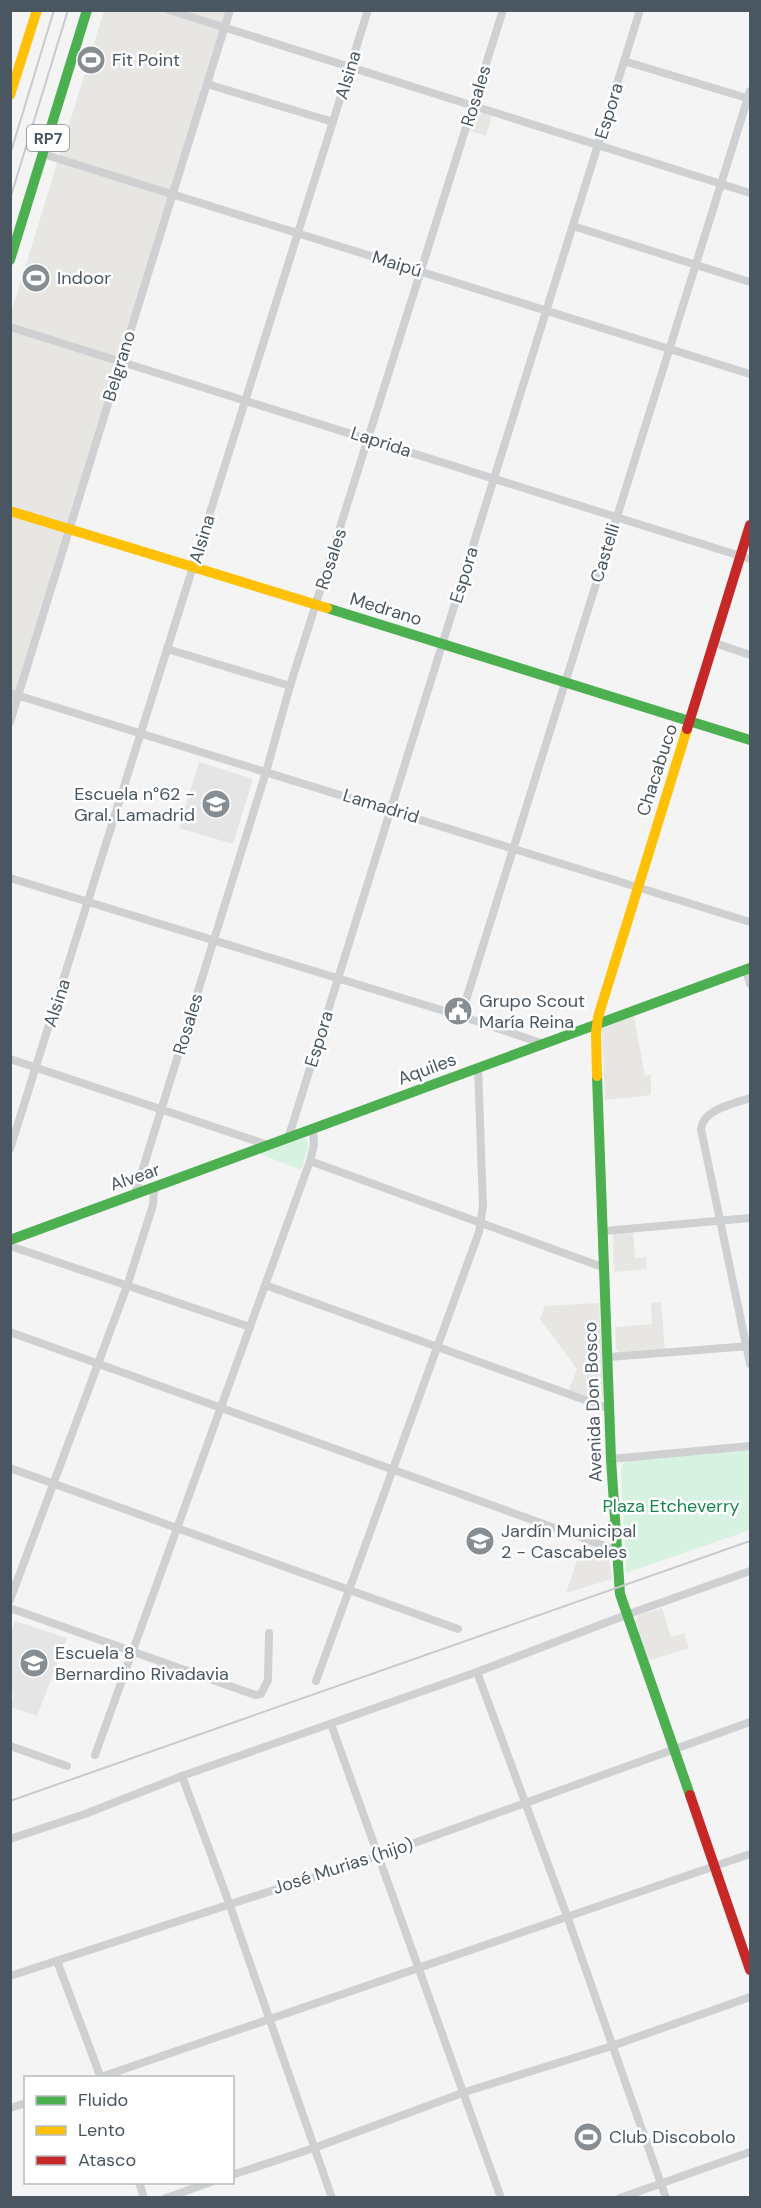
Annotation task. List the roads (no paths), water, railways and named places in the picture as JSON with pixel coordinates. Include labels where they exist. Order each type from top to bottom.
[{"type":"street","points":[[10,95],[37,10]]},
{"type":"street","name":"RP7","points":[[10,260],[87,10]]},
{"type":"street","points":[[169,10],[750,193]]},
{"type":"street","name":"Belgrano","points":[[10,722],[15,695],[70,529],[120,360],[174,195],[230,10]]},
{"type":"street","name":"Alsina","points":[[10,1149],[368,10]]},
{"type":"street","name":"Rosales","points":[[135,1194],[266,772],[290,686],[503,10]]},
{"type":"street","name":"Espora","points":[[288,1139],[640,10]]},
{"type":"street","points":[[624,61],[750,96]]},
{"type":"street","points":[[207,84],[333,122]]},
{"type":"street","name":"Castelli","points":[[461,1016],[750,96]]},
{"type":"street","name":"Maipú","points":[[43,154],[750,374]]},
{"type":"street","points":[[573,226],[750,282]]},
{"type":"street","name":"Laprida","points":[[10,327],[746,557]]},
{"type":"street","name":"Medrano","points":[[10,511],[194,566],[750,741]]},
{"type":"street","name":"Chacabuco","points":[[596,1026],[637,886],[715,643],[746,557],[750,525]]},
{"type":"street","points":[[715,643],[750,655]]},
{"type":"street","points":[[167,649],[290,686]]},
{"type":"street","name":"Lamadrid","points":[[15,695],[141,732],[750,922]]},
{"type":"street","points":[[10,878],[461,1016],[544,1044]]},
{"type":"street","points":[[748,969],[750,984]]},
{"type":"street","name":"Aquiles","points":[[270,1146],[748,969]]},
{"type":"street","name":"Avenida Don Bosco","points":[[596,1026],[611,1459],[619,1588],[626,1615],[750,1970]]},
{"type":"street","points":[[10,1059],[270,1146]]},
{"type":"street","points":[[316,1682],[479,1232],[483,1206],[478,1068]]},
{"type":"street","points":[[750,1098],[707,1115],[700,1129],[750,1364]]},
{"type":"street","points":[[95,1755],[310,1161],[314,1145],[313,1129]]},
{"type":"street","name":"Alvear","points":[[10,1240],[270,1146]]},
{"type":"street","points":[[310,1161],[605,1268]]},
{"type":"street","points":[[10,1600],[127,1286],[153,1205],[154,1188]]},
{"type":"street","points":[[604,1231],[750,1218]]},
{"type":"street","points":[[10,1246],[250,1327]]},
{"type":"street","points":[[265,1285],[610,1409]]},
{"type":"street","points":[[10,1332],[616,1550]]},
{"type":"street","points":[[609,1356],[748,1346]]},
{"type":"street","points":[[611,1459],[750,1446]]},
{"type":"street","points":[[10,1468],[458,1629]]},
{"type":"street","points":[[10,1839],[85,1814],[182,1776],[477,1672],[750,1571]]},
{"type":"street","points":[[10,1608],[249,1694],[261,1694],[268,1680],[269,1633]]},
{"type":"street","points":[[477,1672],[567,1916],[666,2198]]},
{"type":"street","name":"José Murias (hijo)","points":[[10,1976],[378,1856],[750,1722]]},
{"type":"street","points":[[331,1724],[465,2092],[501,2198]]},
{"type":"street","points":[[10,1746],[67,1766]]},
{"type":"street","points":[[182,1776],[332,2198]]},
{"type":"street","points":[[103,2076],[750,1854]]},
{"type":"street","points":[[57,1961],[100,2076]]},
{"type":"street","points":[[234,2174],[314,2148],[465,2092],[612,2046],[750,1997]]},
{"type":"street","points":[[620,2198],[750,2152]]},
{"type":"street","points":[[166,2198],[205,2184]]},
{"type":"railway","points":[[10,155],[54,10]]},
{"type":"railway","points":[[10,199],[68,10]]},
{"type":"railway","points":[[10,1801],[750,1541]]},
{"type":"place","name":"Fit Point","points":[[91,60]]},
{"type":"place","name":"Indoor","points":[[36,278]]},
{"type":"place","name":"Escuela n°62 - Gral. Lamadrid","points":[[216,804]]},
{"type":"place","name":"Grupo Scout María Reina","points":[[458,1011]]},
{"type":"place","name":"Jardín Municipal 2 - Cascabeles","points":[[480,1541]]},
{"type":"place","name":"Escuela 8 Bernardino Rivadavia","points":[[34,1663]]},
{"type":"place","name":"Club Discobolo","points":[[588,2137]]},
{"type":"park label","name":"Plaza Etcheverry","points":[[671,1506]]}]
